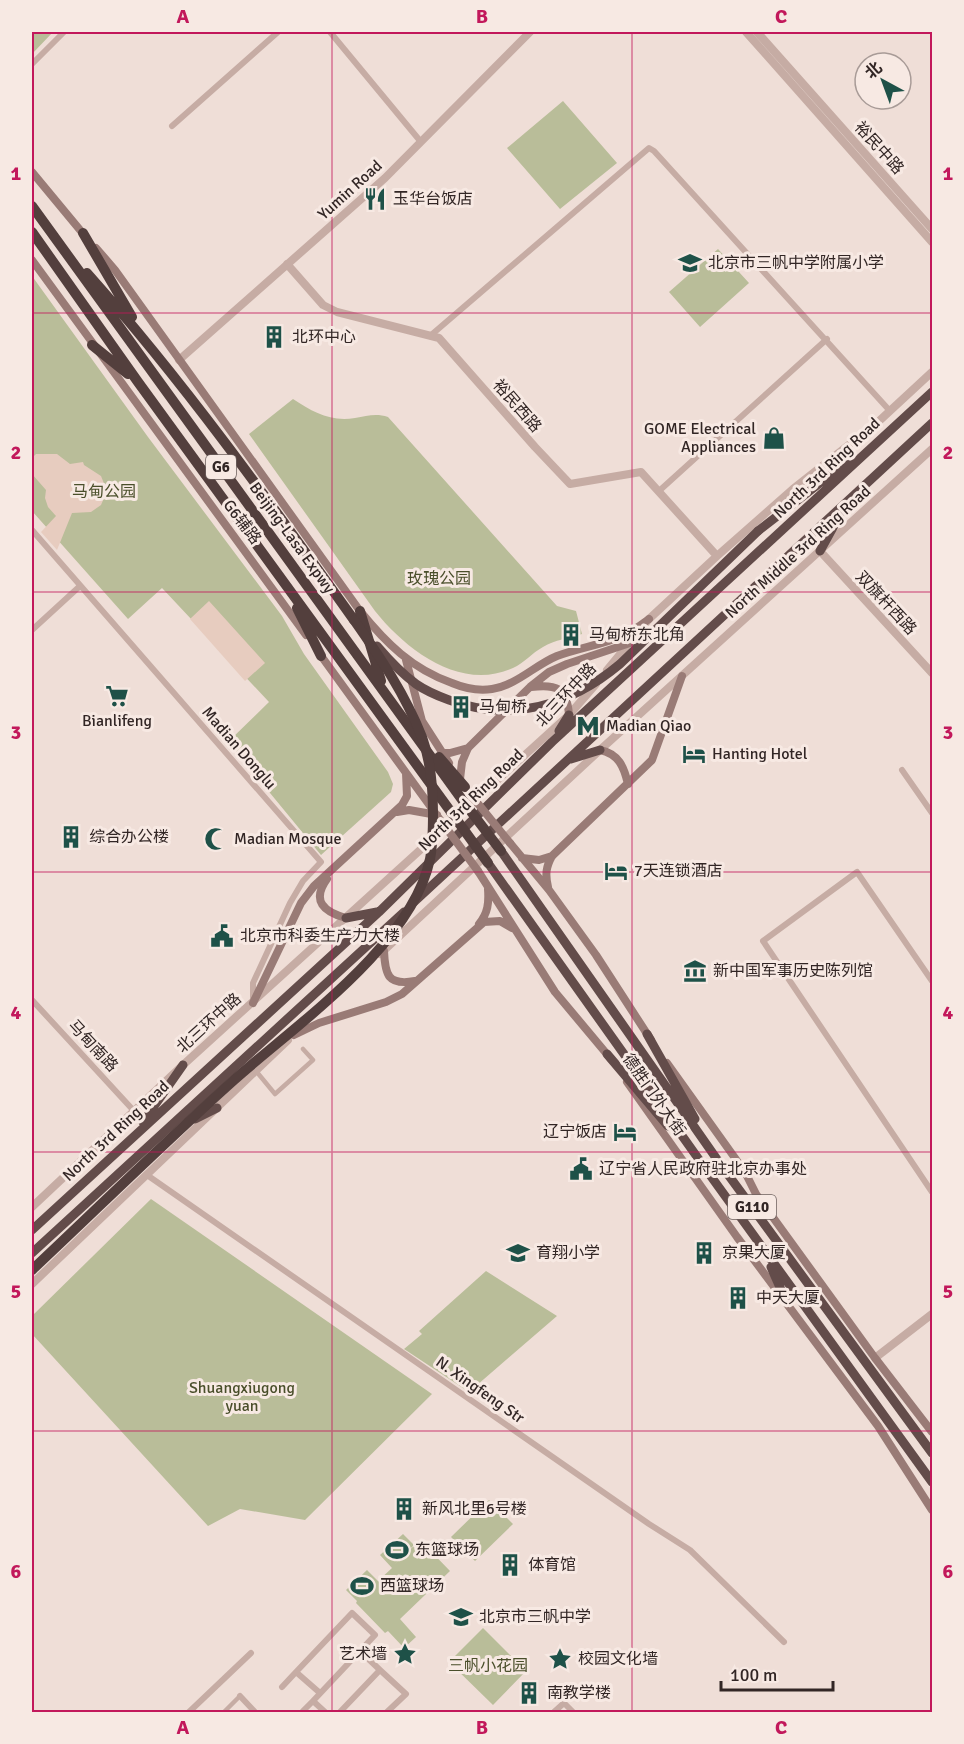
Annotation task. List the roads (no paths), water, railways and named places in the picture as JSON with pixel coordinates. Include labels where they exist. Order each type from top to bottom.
[{"type":"highway","name":"Beijing-Lasa Expwy","points":[[32,206],[398,709],[465,790]]},
{"type":"highway","points":[[45,225],[147,340],[393,665],[425,689],[465,706],[488,711],[530,709],[579,692],[605,677],[758,531],[897,424]]},
{"type":"highway","name":"Beijing-Lasa Expwy","points":[[32,232],[138,382],[488,863]]},
{"type":"highway","points":[[82,233],[147,340]]},
{"type":"highway","points":[[92,345],[138,382]]},
{"type":"highway","name":"North 3rd Ring Road","points":[[34,1227],[379,912],[552,741],[933,392]]},
{"type":"highway","name":"North 3rd Ring Road","points":[[32,1253],[933,423]]},
{"type":"highway","points":[[820,551],[847,503]]},
{"type":"highway","points":[[282,579],[321,656]]},
{"type":"highway","points":[[357,615],[384,690]]},
{"type":"highway","points":[[32,1269],[235,1080],[351,977],[395,929],[422,882],[430,858],[433,824],[431,768],[423,740],[402,694],[357,615]]},
{"type":"highway","points":[[552,741],[569,715]]},
{"type":"highway","points":[[569,759],[600,750]]},
{"type":"highway","name":"G6","points":[[465,790],[501,851]]},
{"type":"highway","name":"德胜门外大街","points":[[501,851],[721,1165],[933,1453]]},
{"type":"highway","name":"德胜门外大街","points":[[488,863],[710,1175],[933,1482]]},
{"type":"highway","points":[[346,918],[379,912]]},
{"type":"highway","points":[[384,951],[394,921]]},
{"type":"highway","points":[[647,1034],[721,1165]]},
{"type":"highway","points":[[608,1054],[710,1175]]},
{"type":"highway","points":[[133,1136],[183,1065]]},
{"type":"highway","points":[[158,1138],[217,1108]]},
{"type":"highway","points":[[32,1269],[59,1228]]},
{"type":"highway","points":[[763,1248],[786,1301]]},
{"type":"main road","points":[[32,172],[115,270],[357,615],[406,660],[422,670],[456,684],[474,689],[492,689],[509,684],[551,659],[624,636],[649,619]]},
{"type":"main road","name":"G6辅路","points":[[32,260],[439,818]]},
{"type":"main road","points":[[465,790],[462,762],[468,748],[530,687],[549,672],[567,664],[630,643]]},
{"type":"main road","points":[[406,660],[422,721],[465,790]]},
{"type":"main road","points":[[549,890],[545,875],[552,856],[652,760],[682,676]]},
{"type":"main road","points":[[530,687],[549,685],[559,689],[568,703],[569,715]]},
{"type":"main road","points":[[443,753],[468,748]]},
{"type":"main road","points":[[600,750],[608,752],[621,763],[628,784]]},
{"type":"main road","points":[[253,1003],[302,903],[314,886],[394,814],[407,796],[406,773]]},
{"type":"main road","name":"德胜门外大街","points":[[465,790],[549,890],[745,1172],[756,1194],[875,1358],[933,1432]]},
{"type":"main road","points":[[394,814],[409,810],[439,818]]},
{"type":"main road","name":"德胜门外大街","points":[[439,818],[478,871],[555,992],[608,1054],[736,1236],[878,1426],[933,1510]]},
{"type":"main road","points":[[522,858],[539,860],[552,856]]},
{"type":"main road","points":[[338,864],[322,886],[319,897],[328,912],[346,918]]},
{"type":"main road","points":[[294,1035],[318,1023],[386,1002],[402,994],[486,916],[487,885]]},
{"type":"main road","points":[[476,927],[490,920],[500,921],[517,932]]},
{"type":"main road","points":[[384,951],[387,975],[393,981],[403,983],[415,981]]},
{"type":"street","points":[[32,64],[64,32]]},
{"type":"street","points":[[172,126],[278,32]]},
{"type":"street","points":[[330,32],[421,142]]},
{"type":"street","name":"Yumin Road","points":[[179,360],[385,178],[531,32]]},
{"type":"street","points":[[746,32],[933,242]]},
{"type":"street","name":"裕民中路","points":[[757,32],[933,229]]},
{"type":"street","points":[[430,336],[649,148],[891,411]]},
{"type":"street","name":"裕民西路","points":[[288,264],[323,305],[337,312],[440,338],[570,484],[641,472],[717,556]]},
{"type":"street","points":[[659,491],[827,339]]},
{"type":"street","name":"北三环中路","points":[[32,1206],[183,1065],[569,715],[649,619],[717,556],[793,489],[891,411],[933,372]]},
{"type":"street","name":"North Middle 3rd Ring Road","points":[[682,676],[933,449]]},
{"type":"street","name":"Madian Donglu","points":[[32,530],[321,862],[303,880],[290,903],[253,983],[253,1003]]},
{"type":"street","name":"双旗杆西路","points":[[820,551],[933,673]]},
{"type":"street","points":[[32,630],[80,586]]},
{"type":"street","points":[[32,1284],[294,1035],[682,676]]},
{"type":"street","points":[[902,770],[933,813]]},
{"type":"street","points":[[933,981],[857,872],[763,941],[933,1192]]},
{"type":"street","name":"马甸南路","points":[[32,1000],[134,1111]]},
{"type":"street","points":[[256,1071],[275,1094],[313,1060],[303,1049]]},
{"type":"street","name":"N. Xingfeng Str","points":[[147,1175],[690,1551],[784,1642]]},
{"type":"street","points":[[875,1358],[933,1314]]},
{"type":"street","points":[[282,1687],[352,1613],[375,1635],[312,1701],[303,1711],[304,1713]]},
{"type":"street","points":[[360,1650],[406,1694],[387,1713]]},
{"type":"street","points":[[189,1713],[251,1653]]},
{"type":"street","points":[[340,1713],[380,1670]]},
{"type":"street","points":[[296,1672],[320,1694]]},
{"type":"street","points":[[224,1713],[240,1696],[251,1711]]},
{"type":"street","points":[[312,1701],[325,1713]]},
{"type":"street","points":[[554,1713],[564,1703],[573,1713]]},
{"type":"place","name":"玉华台饭店","points":[[375,199]]},
{"type":"place","name":"北京市三帆中学附属小学","points":[[690,263]]},
{"type":"place","name":"北环中心","points":[[274,337]]},
{"type":"place","name":"GOME Electrical Appliances","points":[[774,438]]},
{"type":"place","name":"马甸桥东北角","points":[[571,635]]},
{"type":"place","name":"Bianlifeng","points":[[117,696]]},
{"type":"place","name":"马甸桥","points":[[461,707]]},
{"type":"place","name":"Madian Qiao","points":[[588,726]]},
{"type":"place","name":"Hanting Hotel","points":[[694,754]]},
{"type":"place","name":"综合办公楼","points":[[71,837]]},
{"type":"place","name":"Madian Mosque","points":[[216,839]]},
{"type":"place","name":"7天连锁酒店","points":[[616,871]]},
{"type":"place","name":"北京市科委生产力大楼","points":[[222,936]]},
{"type":"place","name":"新中国军事历史陈列馆","points":[[695,971]]},
{"type":"place","name":"辽宁饭店","points":[[625,1132]]},
{"type":"place","name":"辽宁省人民政府驻北京办事处","points":[[581,1169]]},
{"type":"place","name":"育翔小学","points":[[518,1253]]},
{"type":"place","name":"京果大厦","points":[[704,1253]]},
{"type":"place","name":"中天大厦","points":[[738,1298]]},
{"type":"place","name":"新风北里6号楼","points":[[404,1509]]},
{"type":"place","name":"东篮球场","points":[[397,1550]]},
{"type":"place","name":"体育馆","points":[[510,1565]]},
{"type":"place","name":"西篮球场","points":[[362,1586]]},
{"type":"place","name":"北京市三帆中学","points":[[461,1617]]},
{"type":"place","name":"艺术墙","points":[[405,1654]]},
{"type":"place","name":"校园文化墙","points":[[560,1659]]},
{"type":"place","name":"南教学楼","points":[[529,1693]]},
{"type":"park label","name":"马甸公园","points":[[104,492]]},
{"type":"park label","name":"玫瑰公园","points":[[439,579]]},
{"type":"park label","name":"Shuangxiugong yuan","points":[[242,1397]]},
{"type":"park label","name":"三帆小花园","points":[[488,1666]]}]
